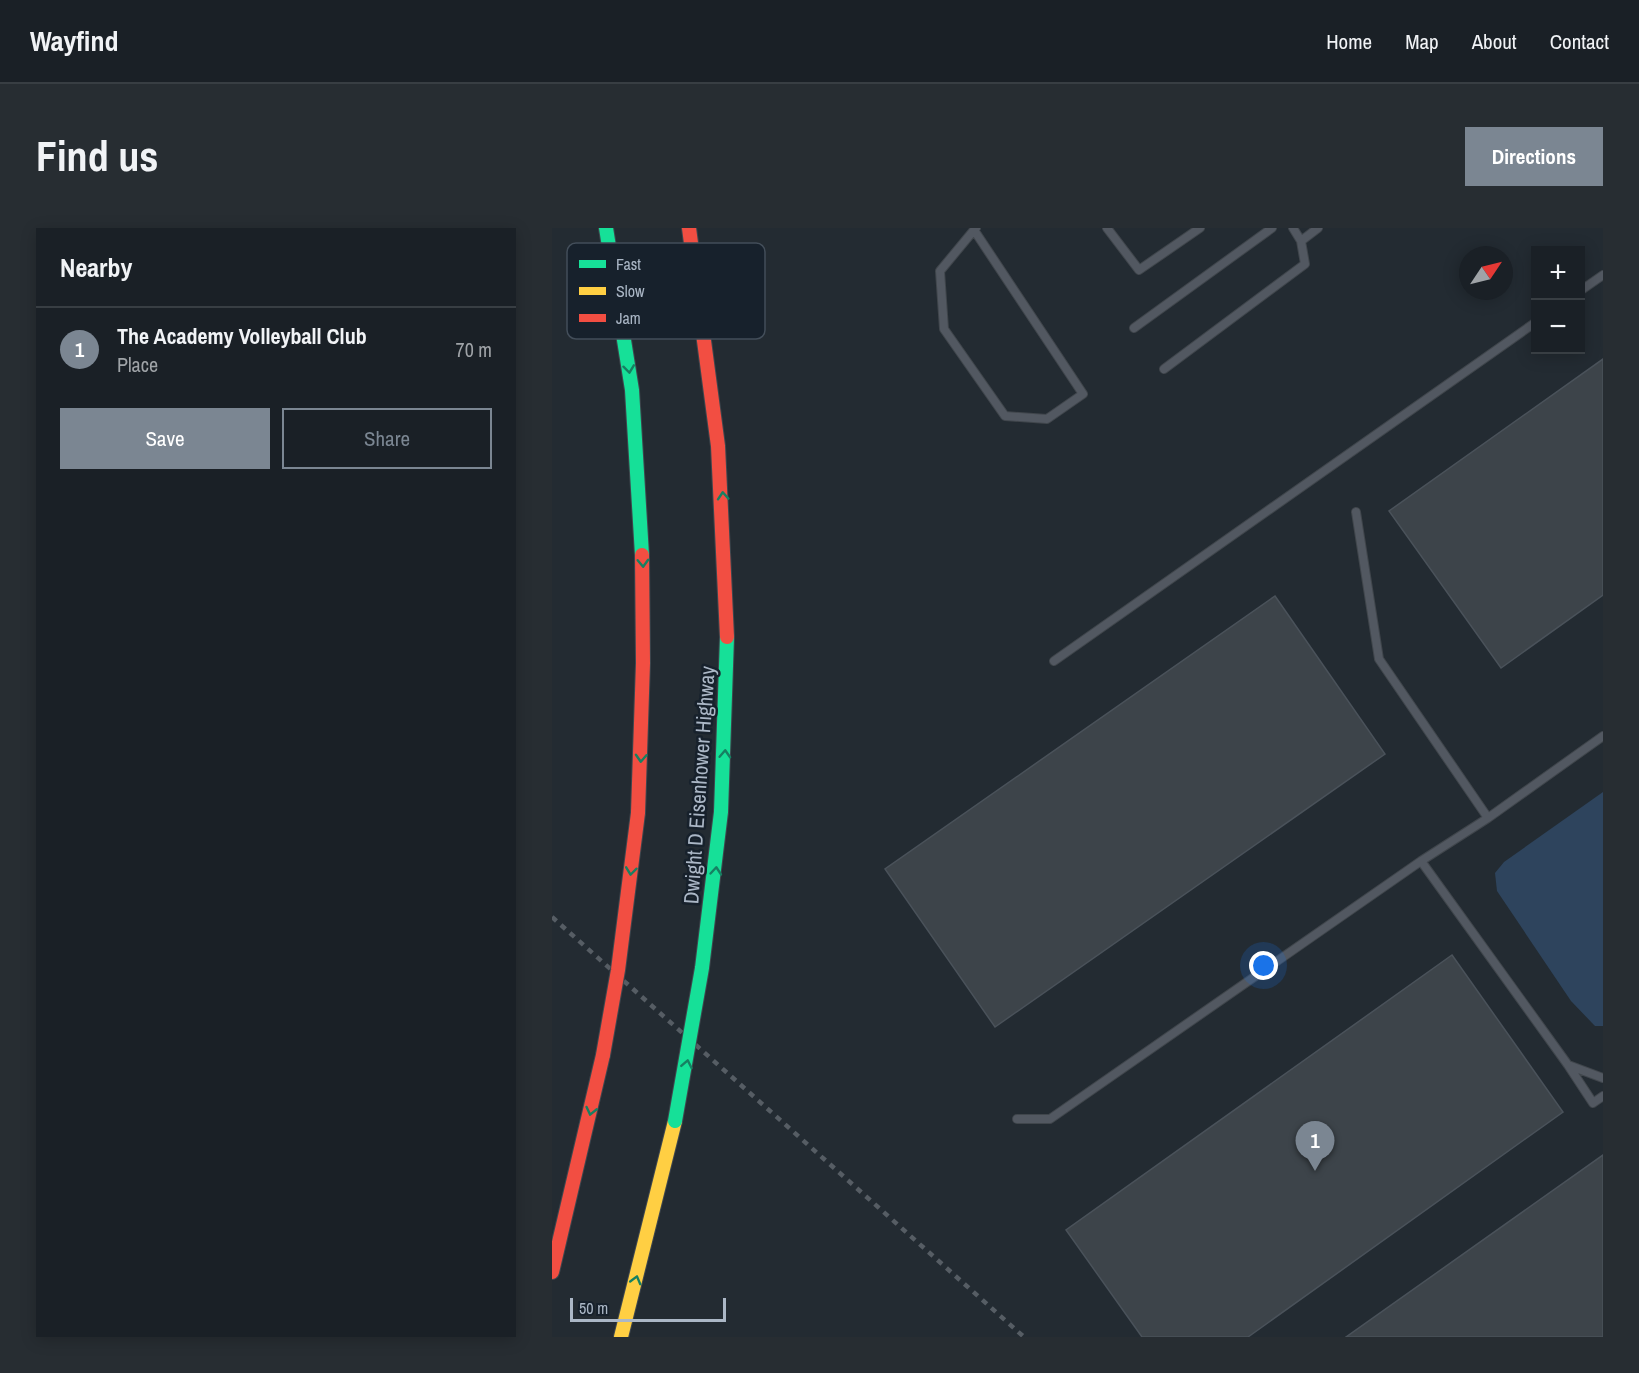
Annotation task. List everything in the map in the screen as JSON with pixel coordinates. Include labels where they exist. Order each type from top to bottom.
[{"type":"highway","points":[[606,228],[608,243]]},
{"type":"highway","name":"Dwight D Eisenhower Highway","points":[[689,228],[691,243]]},
{"type":"highway","points":[[552,1230],[588,1120],[603,1055],[618,970],[638,813],[645,655],[642,534],[629,367],[624,339]]},
{"type":"highway","name":"Dwight D Eisenhower Highway","points":[[621,1337],[675,1121],[702,985],[714,895],[728,686],[727,555],[714,398],[705,339]]},
{"type":"highway","points":[[552,1272],[574,1166]]},
{"type":"lane","points":[[1107,228],[1139,270],[1194,230]]},
{"type":"lane","points":[[1134,328],[1272,228]]},
{"type":"lane","points":[[1164,369],[1305,264],[1301,241],[1293,228]]},
{"type":"lane","points":[[1301,241],[1318,228]]},
{"type":"lane","points":[[975,229],[1083,394],[1047,419],[1005,416],[944,329],[940,271],[975,229]]},
{"type":"lane","points":[[1585,288],[1603,275]]},
{"type":"lane","points":[[1054,661],[1531,326]]},
{"type":"lane","points":[[1356,512],[1379,659],[1488,818]]},
{"type":"lane","points":[[1017,1119],[1050,1119],[1421,861],[1488,818],[1603,736]]},
{"type":"lane","points":[[1421,861],[1593,1103],[1603,1096]]},
{"type":"lane","points":[[1568,1065],[1603,1078]]},
{"type":"water","points":[[1603,792],[1603,1026],[1595,1026],[1571,1001],[1497,891],[1495,873],[1504,862]]},
{"type":"building","points":[[1603,359],[1603,595],[1501,668],[1389,511]]},
{"type":"building","points":[[1275,596],[1385,754],[995,1027],[885,869]]},
{"type":"building","points":[[1452,955],[1563,1112],[1248,1337],[1142,1337],[1066,1230]]},
{"type":"building","points":[[1603,1155],[1603,1337],[1346,1337]]},
{"type":"railway","points":[[552,917],[1024,1337]]},
{"type":"traffic: fast","points":[[606,228],[608,243]]},
{"type":"traffic: fast","points":[[624,339],[632,390],[642,555]]},
{"type":"traffic: fast","points":[[721,812],[727,637]]},
{"type":"traffic: fast","points":[[675,1121],[702,968],[721,812]]},
{"type":"traffic: slow","points":[[621,1337],[675,1121]]},
{"type":"traffic: jam","points":[[689,228],[691,243]]},
{"type":"traffic: jam","points":[[704,339],[718,446],[727,637]]},
{"type":"traffic: jam","points":[[638,813],[643,663],[642,555]]},
{"type":"traffic: jam","points":[[603,1055],[618,970],[638,813]]},
{"type":"traffic: jam","points":[[552,1272],[603,1055]]},
{"type":"place","name":"The Academy Volleyball Club","points":[[1315,1171]]}]
